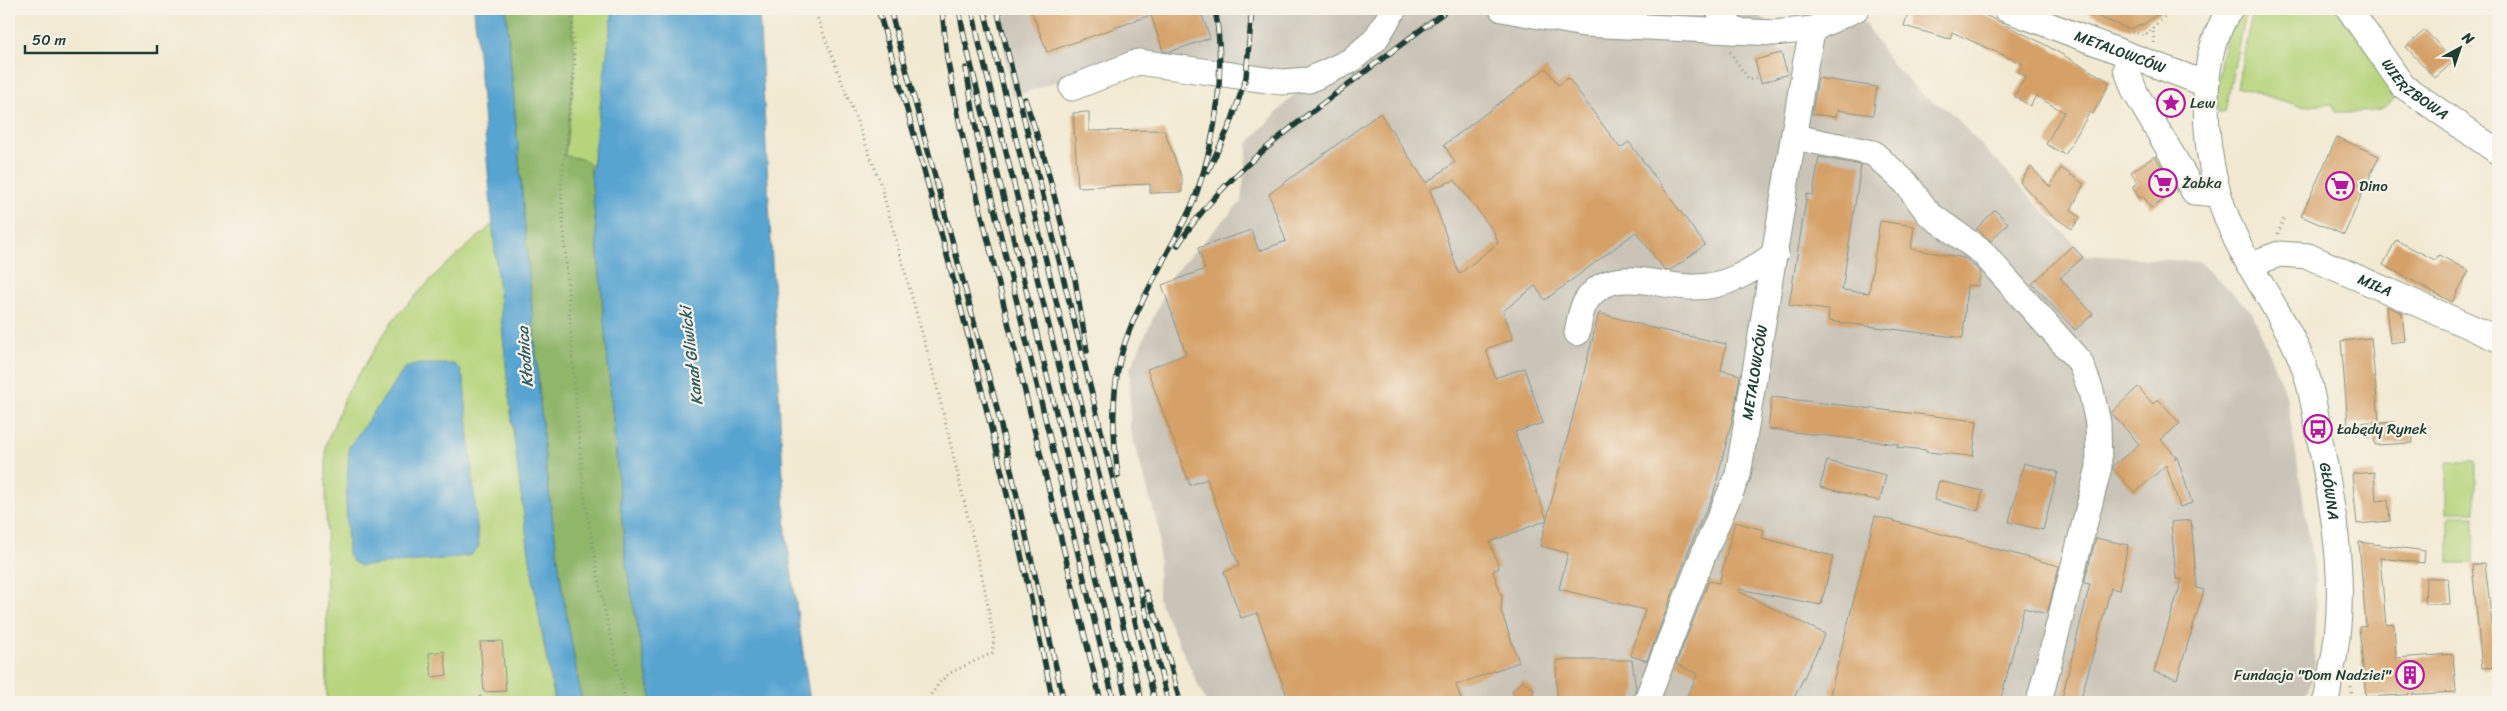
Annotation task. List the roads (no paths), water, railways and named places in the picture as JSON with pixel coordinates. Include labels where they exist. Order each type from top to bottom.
[{"type":"street","points":[[1072,88],[1138,62],[1281,82],[1308,80],[1350,61],[1375,40],[1394,9]]},
{"type":"street","points":[[1502,9],[1584,24],[1731,41],[1774,33],[1813,29],[1856,9]]},
{"type":"street","points":[[1718,9],[1731,41]]},
{"type":"street","name":"METALOWCÓW","points":[[2006,9],[2206,84]]},
{"type":"street","name":"GŁÓWNA","points":[[2230,9],[2218,28],[2206,84],[2208,148],[2220,202],[2249,265],[2291,336],[2304,368],[2330,488],[2340,573],[2338,621],[2333,664],[2329,680],[2330,699]]},
{"type":"street","name":"WIERZBOWA","points":[[2349,9],[2403,86],[2498,152]]},
{"type":"street","name":"METALOWCÓW","points":[[1646,702],[1704,553],[1738,475],[1813,29]]},
{"type":"street","points":[[2130,56],[2126,68],[2135,92],[2194,192],[2220,202]]},
{"type":"street","points":[[1794,137],[1873,152],[1906,183],[1929,214],[1982,252],[2080,362],[2091,391],[2098,423],[2099,467],[2039,702]]},
{"type":"street","points":[[1577,333],[1584,304],[1595,290],[1616,281],[1638,279],[1692,287],[1725,283],[1755,268],[1776,253]]},
{"type":"street","name":"MIŁA","points":[[2249,265],[2280,254],[2308,256],[2498,340]]},
{"type":"water","name":"Kłodnica","points":[[474,9],[506,9],[546,470],[562,589],[582,702],[555,702],[539,616],[526,530],[505,357]]},
{"type":"water","name":"Kanał Gliwicki","points":[[613,9],[759,9],[786,533],[810,702],[652,702],[626,565],[591,174]]},
{"type":"water","points":[[418,364],[454,364],[460,369],[464,382],[479,547],[471,555],[454,558],[361,566],[353,562],[348,554],[346,501],[349,447],[405,368]]},
{"type":"railway","points":[[878,9],[927,181],[973,354],[1015,527],[1053,702]]},
{"type":"railway","points":[[890,9],[995,400],[1064,702]]},
{"type":"railway","points":[[942,9],[947,58],[961,130],[1101,702]]},
{"type":"railway","points":[[959,9],[964,36],[1127,702]]},
{"type":"railway","points":[[972,9],[1142,702]]},
{"type":"railway","points":[[984,9],[1155,702]]},
{"type":"railway","points":[[997,9],[1168,702]]},
{"type":"railway","points":[[1118,476],[1114,432],[1114,404],[1120,360],[1139,308],[1193,203],[1203,173],[1214,126],[1218,103],[1220,56],[1215,9]]},
{"type":"railway","points":[[1208,171],[1231,123],[1246,77],[1252,9]]},
{"type":"railway","points":[[1178,245],[1210,202],[1267,147],[1443,13]]},
{"type":"railway","points":[[966,68],[979,146],[1114,702]]},
{"type":"railway","points":[[1025,99],[1044,156],[1074,273],[1087,351]]},
{"type":"railway","points":[[1146,592],[1162,632],[1180,702]]},
{"type":"place","name":"Lew","points":[[2171,103]]},
{"type":"place","name":"Żabka","points":[[2163,183]]},
{"type":"place","name":"Dino","points":[[2340,186]]},
{"type":"place","name":"Łabędy Rynek","points":[[2318,429]]},
{"type":"place","name":"Fundacja \"Dom Nadziei\"","points":[[2410,675]]}]
